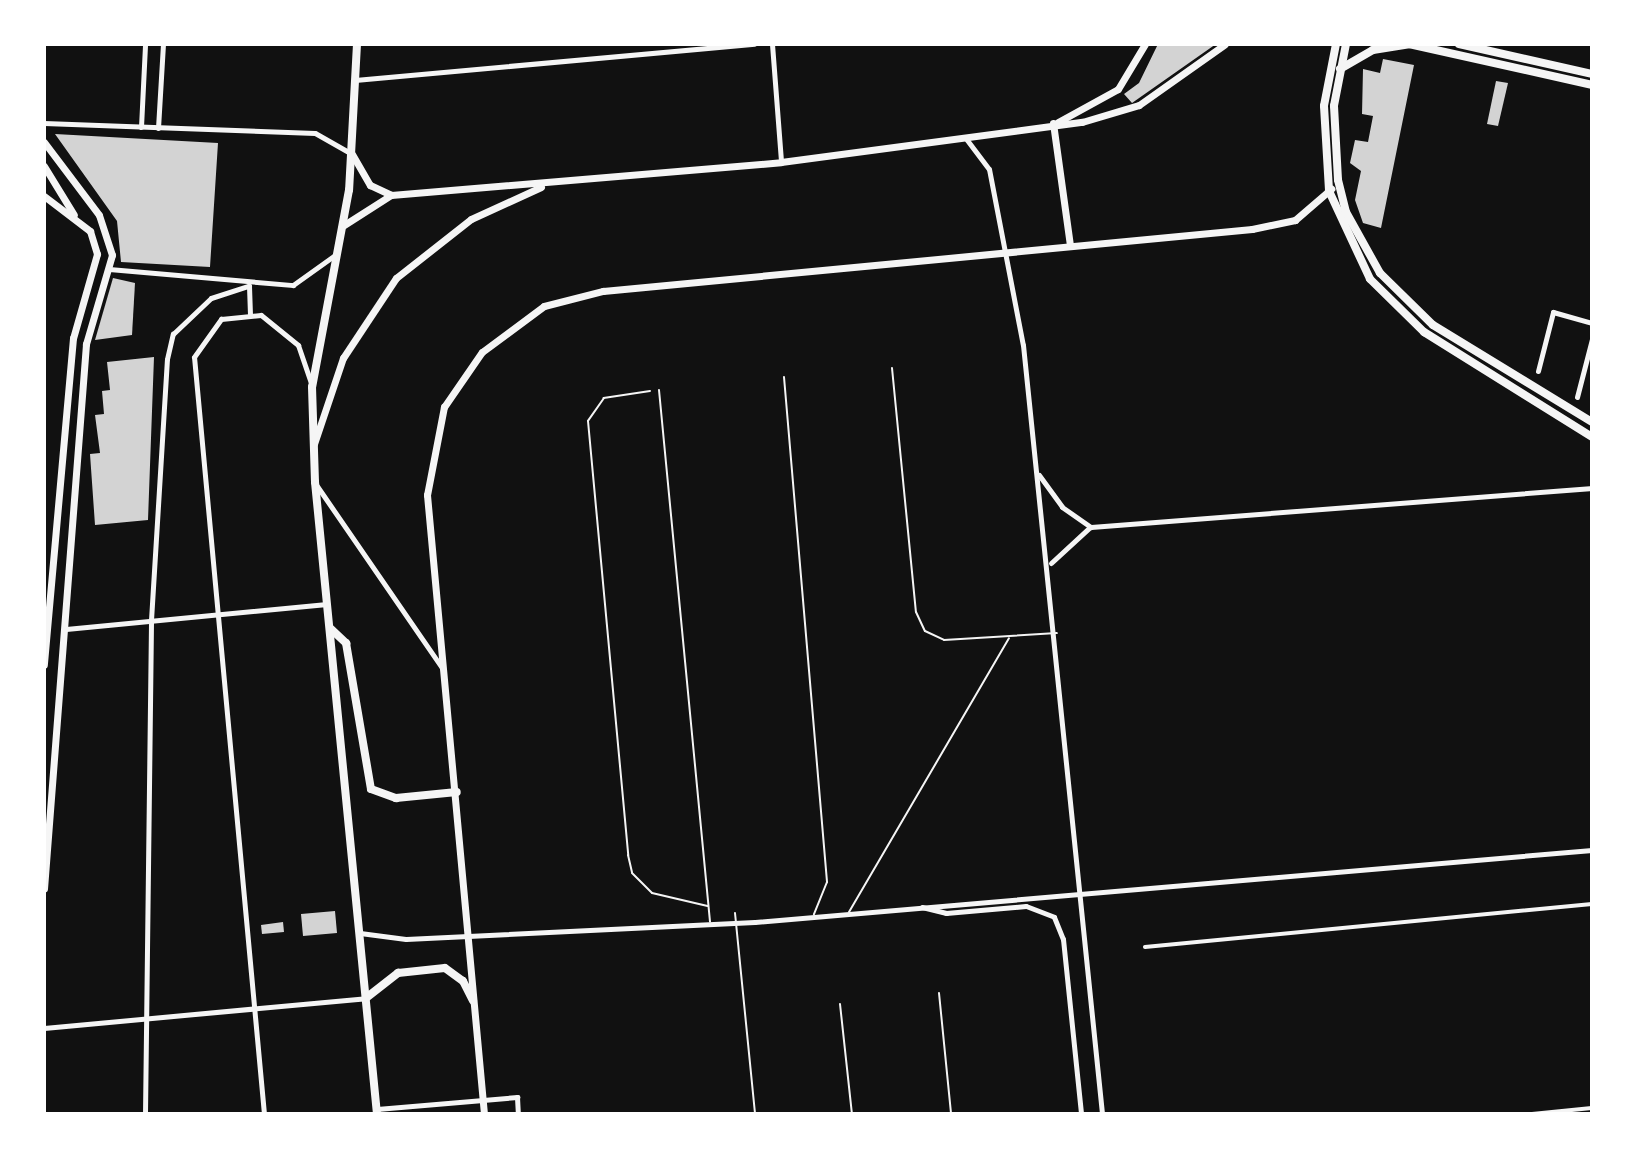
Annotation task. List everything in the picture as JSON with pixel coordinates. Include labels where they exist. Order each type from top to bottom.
[{"type":"main road","points":[[357,44],[352,154],[344,225],[335,255],[312,387],[315,482],[377,1112]]},
{"type":"main road","points":[[1055,123],[1118,89],[1145,44]]},
{"type":"main road","points":[[344,225],[391,195],[547,185],[781,162],[967,140],[1055,123],[1073,124],[1139,105],[1225,44]]},
{"type":"main road","points":[[1336,44],[1324,106],[1329,191],[1351,248],[1395,308],[1592,437]]},
{"type":"main road","points":[[1346,44],[1340,69],[1338,180],[1361,242],[1405,301],[1592,422]]},
{"type":"main road","points":[[1340,69],[1373,50],[1410,44],[1592,85]]},
{"type":"main road","points":[[1459,44],[1592,74]]},
{"type":"main road","points":[[1055,123],[1070,245]]},
{"type":"main road","points":[[44,142],[107,230],[109,269],[86,344],[44,888]]},
{"type":"main road","points":[[352,154],[370,185],[391,195]]},
{"type":"main road","points":[[44,166],[74,215],[94,237],[97,254],[73,338],[47,600],[44,665]]},
{"type":"main road","points":[[484,1114],[457,792],[443,670],[428,465],[461,376],[504,331],[557,301],[603,291],[1003,254],[1282,224],[1329,191],[1338,180]]},
{"type":"main road","points":[[314,445],[343,358],[396,278],[471,219],[547,185]]},
{"type":"main road","points":[[44,196],[74,215]]},
{"type":"main road","points":[[331,628],[346,643],[371,789],[396,798],[457,792]]},
{"type":"main road","points":[[366,998],[398,973],[445,968],[473,1001]]},
{"type":"street","points":[[141,127],[145,44]]},
{"type":"street","points":[[158,128],[163,44]]},
{"type":"street","points":[[355,80],[754,44]]},
{"type":"street","points":[[772,44],[781,162]]},
{"type":"street","points":[[44,123],[315,133],[352,154]]},
{"type":"street","points":[[967,140],[986,160],[1039,474],[1102,1114]]},
{"type":"street","points":[[109,269],[249,286],[293,285],[335,255]]},
{"type":"street","points":[[249,286],[250,314]]},
{"type":"street","points":[[145,1114],[151,620],[173,334],[211,298],[249,286]]},
{"type":"street","points":[[1538,371],[1553,312],[1592,323]]},
{"type":"street","points":[[264,1114],[194,357],[221,319],[250,314],[285,327],[312,387]]},
{"type":"street","points":[[1577,397],[1592,339]]},
{"type":"street","points":[[1039,474],[1062,507],[1091,527]]},
{"type":"street","points":[[315,482],[443,670]]},
{"type":"street","points":[[1049,564],[1091,527],[1592,488]]},
{"type":"street","points":[[66,629],[328,604]]},
{"type":"street","points":[[360,933],[469,936],[736,924],[938,903],[1592,850]]},
{"type":"street","points":[[1145,947],[1592,904]]},
{"type":"street","points":[[917,905],[946,913],[1026,906],[1054,917],[1063,939],[1081,1114]]},
{"type":"street","points":[[44,1028],[366,998]]},
{"type":"street","points":[[377,1112],[517,1097],[518,1114]]},
{"type":"street","points":[[1532,1114],[1592,1108]]},
{"type":"lane","points":[[892,368],[916,612],[925,631],[944,640],[1057,633]]},
{"type":"lane","points":[[784,377],[827,882],[813,917]]},
{"type":"lane","points":[[659,390],[710,925]]},
{"type":"lane","points":[[650,391],[604,398],[588,421],[628,855],[632,873],[652,893],[708,906]]},
{"type":"lane","points":[[848,913],[1010,636]]},
{"type":"lane","points":[[735,913],[755,1114]]},
{"type":"lane","points":[[939,993],[951,1114]]},
{"type":"lane","points":[[840,1004],[852,1114]]},
{"type":"building","points":[[1158,44],[1216,44],[1132,103],[1124,94],[1139,83]]},
{"type":"building","points":[[1383,59],[1414,65],[1381,228],[1363,223],[1355,200],[1361,171],[1350,163],[1355,140],[1368,142],[1373,116],[1362,114],[1363,69],[1380,73]]},
{"type":"building","points":[[1496,81],[1508,83],[1498,126],[1487,124]]},
{"type":"building","points":[[55,134],[218,143],[210,267],[121,262],[117,221]]},
{"type":"building","points":[[113,278],[135,283],[132,335],[95,340]]},
{"type":"building","points":[[154,357],[148,520],[95,525],[90,454],[100,453],[95,415],[104,414],[102,391],[110,390],[107,362]]},
{"type":"building","points":[[335,911],[337,933],[303,936],[301,914]]},
{"type":"building","points":[[283,922],[284,932],[262,934],[261,925]]}]
